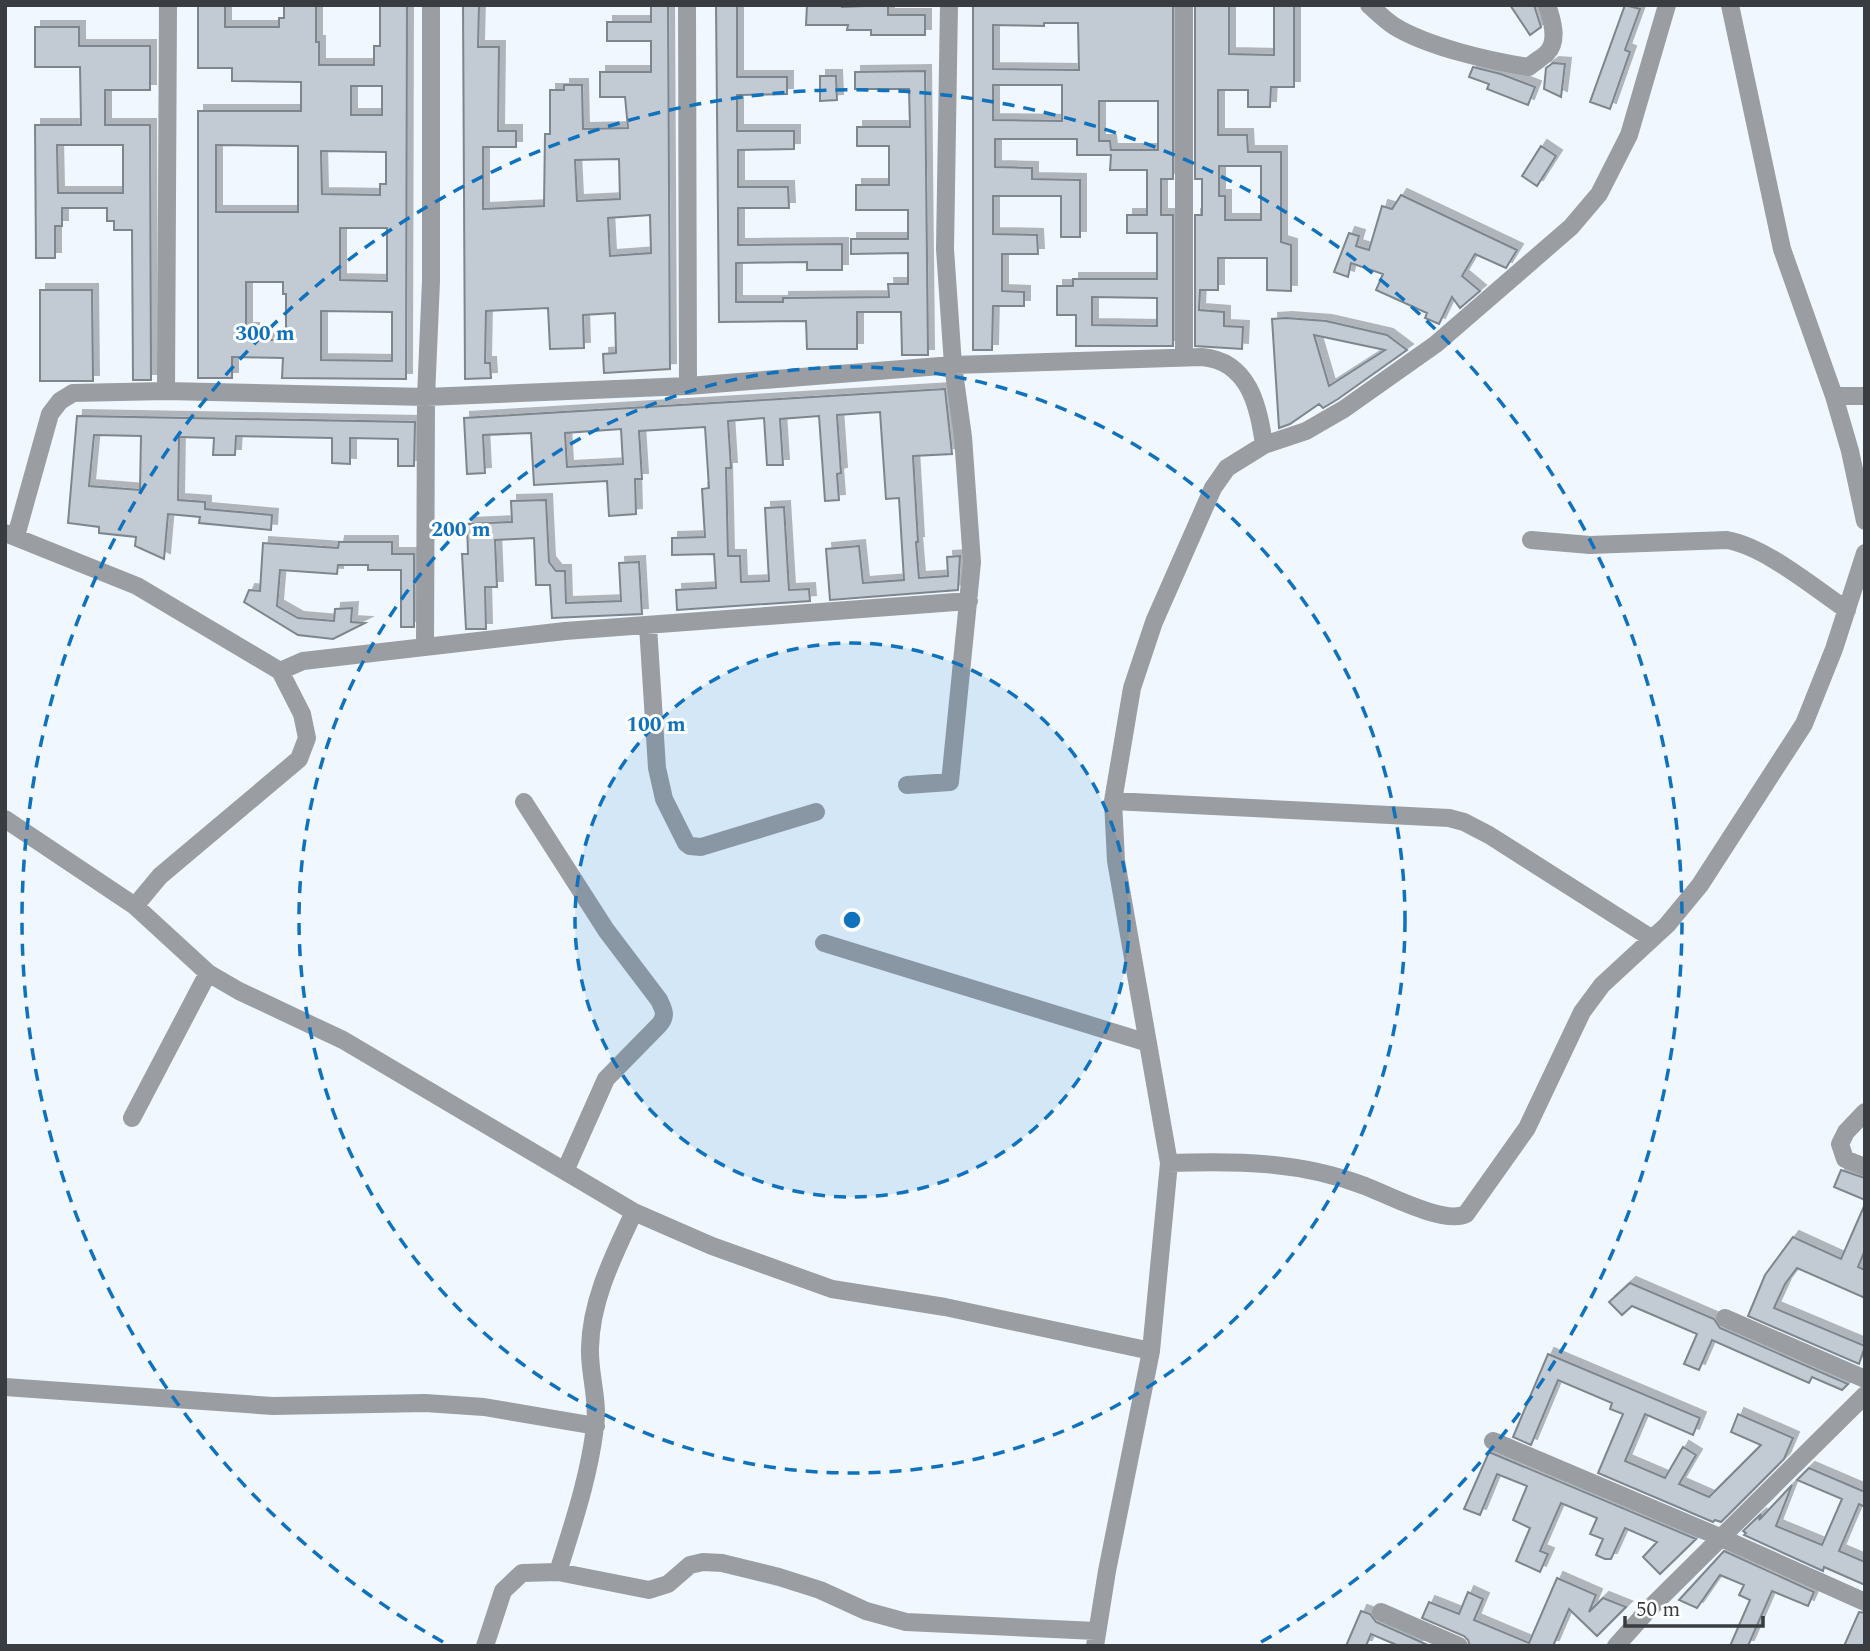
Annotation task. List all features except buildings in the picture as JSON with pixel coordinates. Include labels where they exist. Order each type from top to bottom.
[{"type":"street","points":[[166,391],[168,5]]},
{"type":"street","points":[[425,647],[431,5]]},
{"type":"street","points":[[687,5],[688,386]]},
{"type":"street","points":[[907,785],[950,782],[972,562],[945,249],[949,5]]},
{"type":"street","points":[[1184,5],[1184,356]]},
{"type":"street","points":[[1369,5],[1394,25],[1416,36],[1490,61],[1529,67],[1549,52],[1554,23],[1547,5]]},
{"type":"street","points":[[485,1646],[503,1591],[522,1573],[558,1572],[649,1590],[668,1584],[690,1565],[703,1562],[722,1563],[779,1577],[820,1590],[866,1611],[906,1622],[1095,1638],[1151,1351],[1168,1163],[1116,861],[1113,802],[1132,688],[1154,622],[1213,488],[1227,468],[1264,445],[1306,431],[1365,395],[1436,344],[1571,227],[1599,194],[1629,135],[1667,5]]},
{"type":"street","points":[[1730,5],[1782,249],[1834,396],[1850,451],[1865,521]]},
{"type":"street","points":[[135,906],[160,876],[299,759],[307,738],[302,714],[280,671],[136,586],[11,535],[50,414],[60,401],[72,393],[166,391],[426,397],[688,386],[953,365],[1184,356],[1214,358],[1243,380],[1252,392],[1259,412],[1264,445]]},
{"type":"street","points":[[1834,396],[1865,396]]},
{"type":"street","points":[[1531,540],[1590,545],[1727,540],[1738,542],[1764,554],[1847,610]]},
{"type":"street","points":[[1168,1163],[1244,1161],[1304,1169],[1341,1177],[1438,1215],[1462,1216],[1473,1206],[1527,1128],[1582,1012],[1602,985],[1667,925],[1700,885],[1804,724],[1847,610],[1865,553]]},
{"type":"street","points":[[280,671],[303,661],[565,631],[969,601]]},
{"type":"street","points":[[648,626],[657,768],[664,799],[686,843],[701,848],[816,813]]},
{"type":"street","points":[[524,802],[606,930],[664,1010],[659,1025],[606,1079],[565,1171]]},
{"type":"street","points":[[1113,802],[1449,818],[1464,822],[1489,835],[1651,938]]},
{"type":"street","points":[[5,819],[135,906],[208,973],[239,991],[343,1040],[634,1212],[712,1245],[832,1289],[946,1307],[1151,1351]]},
{"type":"street","points":[[824,943],[1148,1043]]},
{"type":"street","points":[[132,1118],[208,973]]},
{"type":"street","points":[[1865,1112],[1846,1132],[1840,1144],[1845,1159],[1865,1167]]},
{"type":"street","points":[[558,1572],[584,1489],[596,1426],[590,1351],[591,1321],[613,1257],[634,1212]]},
{"type":"street","points":[[1725,1318],[1865,1379]]},
{"type":"street","points":[[5,1387],[273,1406],[436,1404],[484,1407],[596,1426]]},
{"type":"street","points":[[1616,1646],[1650,1608],[1865,1395]]},
{"type":"street","points":[[1493,1441],[1865,1602]]},
{"type":"street","points":[[1381,1612],[1459,1646]]}]
